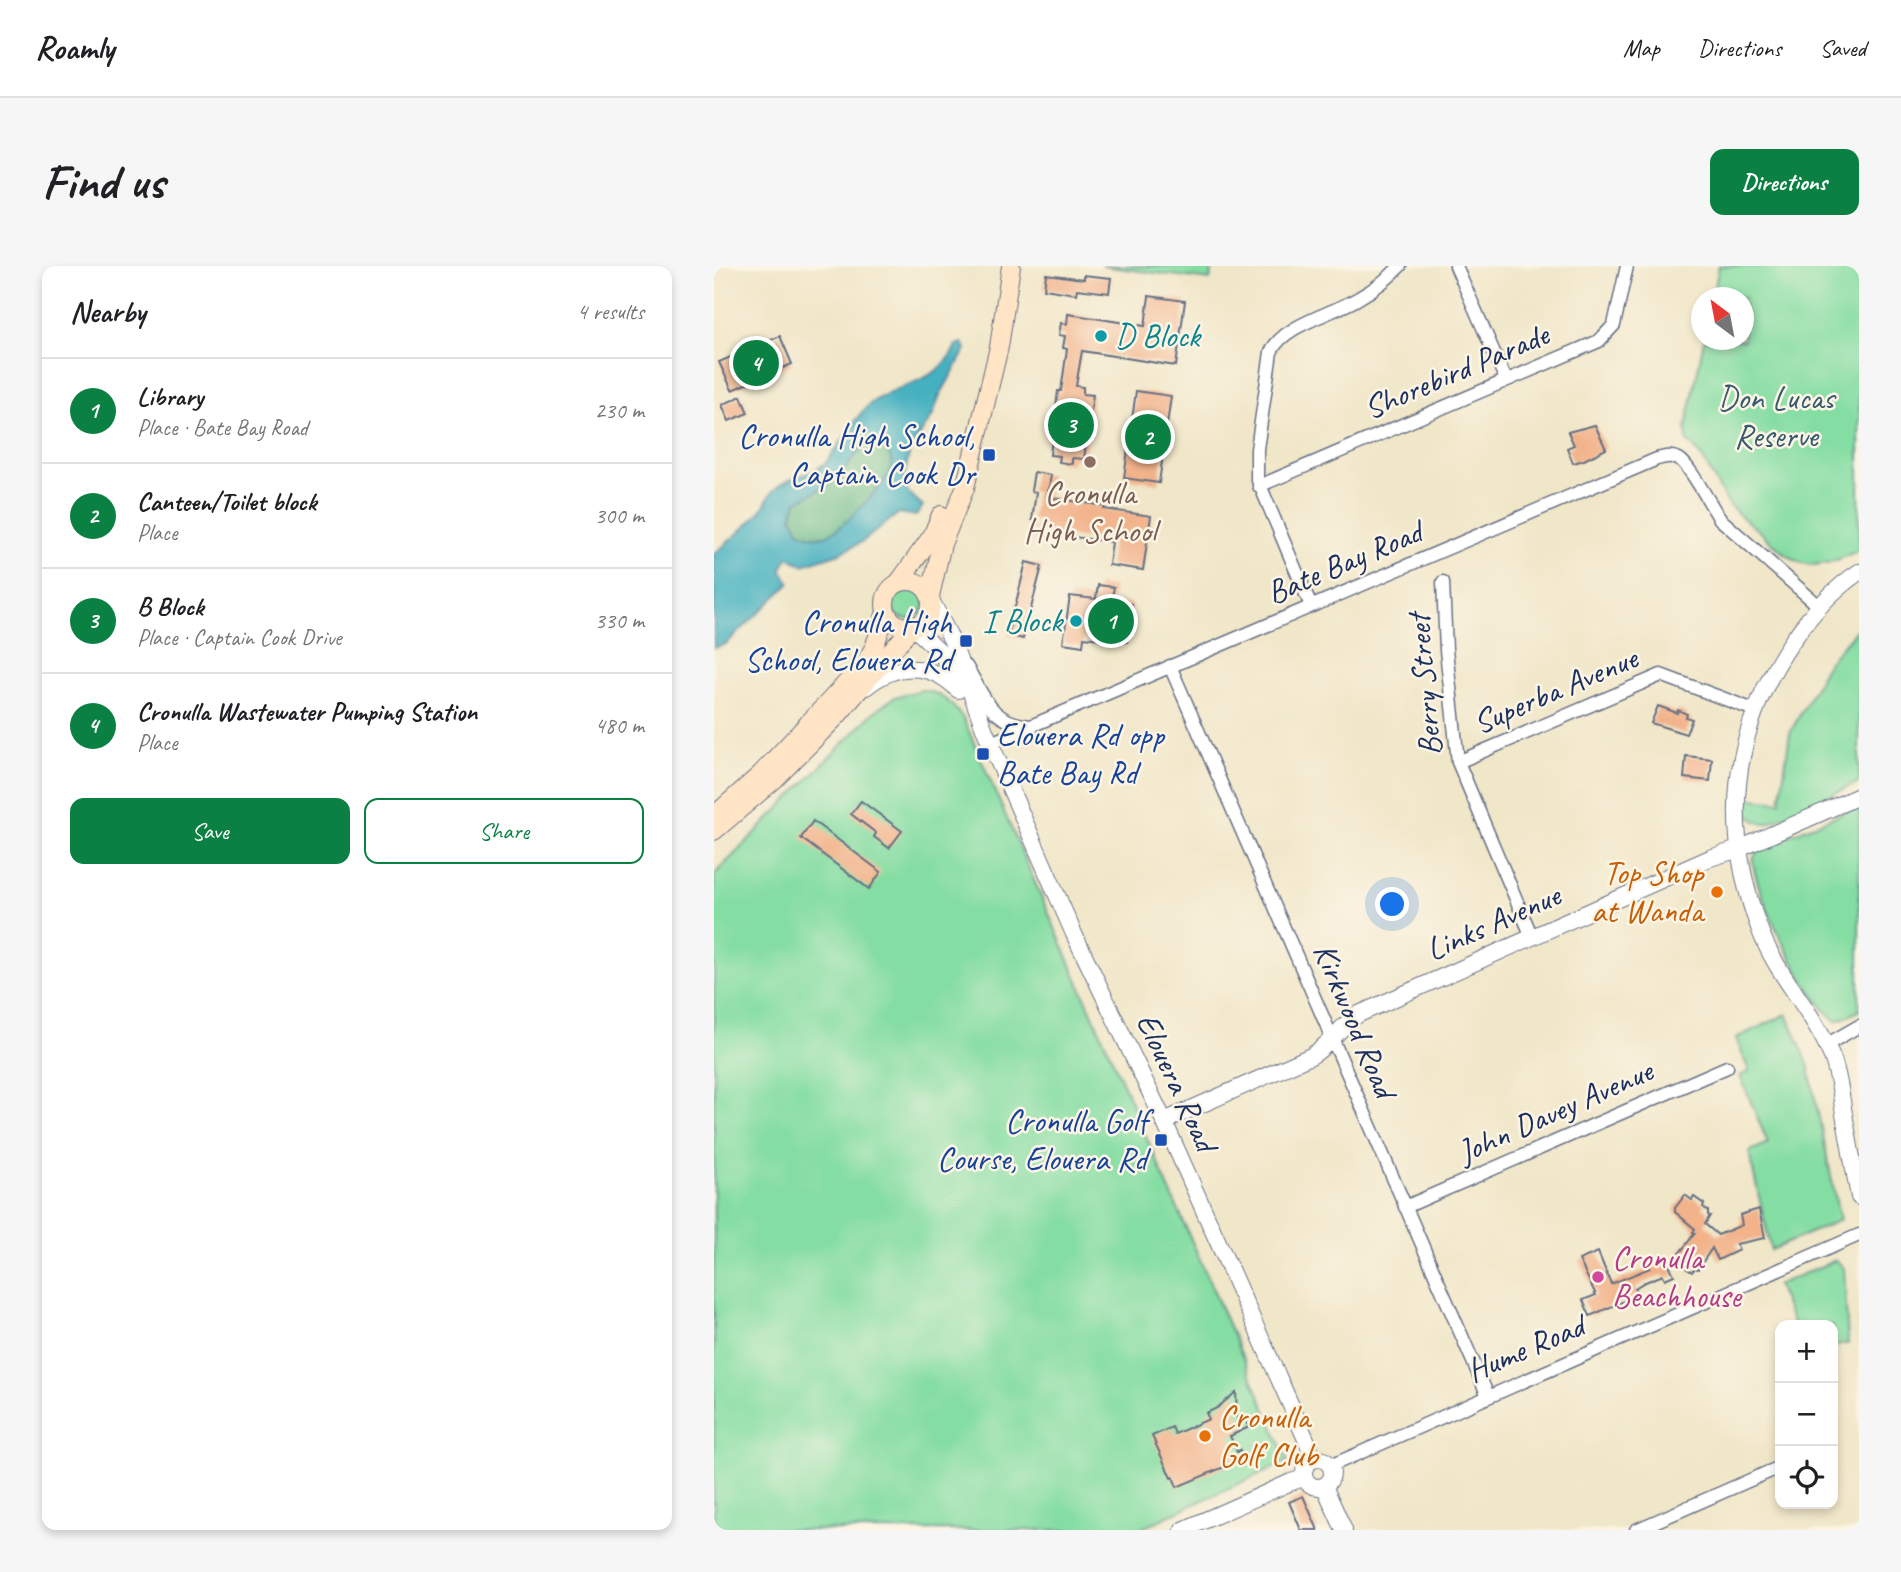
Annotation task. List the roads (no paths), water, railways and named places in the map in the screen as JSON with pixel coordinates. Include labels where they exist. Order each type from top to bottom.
[{"type":"main road","points":[[714,831],[774,780],[859,692],[912,627],[927,617],[931,608],[930,597],[938,555],[965,488],[999,347],[1011,266]]},
{"type":"main road","points":[[714,816],[769,766],[865,663],[874,648],[886,612],[886,596],[890,589],[899,583],[932,536],[953,489],[970,463]]},
{"type":"main road","points":[[899,583],[915,582],[923,586],[930,597]]},
{"type":"main road","points":[[886,612],[896,624],[912,627]]},
{"type":"street","points":[[1311,606],[1259,486],[1257,449],[1271,352],[1275,343],[1286,334],[1356,300],[1390,277],[1400,266]]},
{"type":"street","points":[[1456,266],[1506,380]]},
{"type":"street","name":"Shorebird Parade","points":[[1259,486],[1599,341],[1614,325],[1627,266]]},
{"type":"street","name":"Bate Bay Road","points":[[988,737],[1031,726],[1657,458],[1669,456],[1681,460],[1687,466],[1720,519],[1819,606]]},
{"type":"street","points":[[1859,572],[1819,606],[1780,659],[1754,710],[1745,737],[1737,790],[1739,849],[1751,905],[1774,962],[1826,1045],[1839,1082],[1859,1197]]},
{"type":"street","name":"Berry Street","points":[[1443,582],[1446,650],[1458,762],[1532,937]]},
{"type":"street","name":"Elouera Road","points":[[930,597],[952,641],[988,737],[1080,946],[1164,1121],[1309,1446],[1312,1460]]},
{"type":"street","name":"Elouera Road","points":[[912,627],[941,653],[988,737]]},
{"type":"street","points":[[952,641],[989,708],[1000,718],[1014,724],[1031,726]]},
{"type":"street","name":"Kirkwood Road","points":[[1170,666],[1488,1396]]},
{"type":"street","points":[[859,692],[896,670],[920,668],[932,670],[945,678],[966,700]]},
{"type":"street","name":"Superba Avenue","points":[[1458,762],[1661,676],[1754,710]]},
{"type":"street","name":"Links Avenue","points":[[1164,1121],[1311,1056],[1359,1014],[1710,858],[1739,849],[1859,796]]},
{"type":"street","points":[[1826,1045],[1859,1026]]},
{"type":"street","name":"John Davey Avenue","points":[[1405,1207],[1727,1067]]},
{"type":"street","name":"Hume Road","points":[[1330,1466],[1859,1235]]},
{"type":"street","points":[[1320,1459],[1330,1466],[1330,1480],[1324,1486],[1310,1485],[1304,1478],[1304,1470],[1312,1460],[1320,1459]]},
{"type":"street","points":[[1636,1530],[1775,1469]]},
{"type":"street","points":[[1183,1530],[1304,1478]]},
{"type":"street","points":[[1324,1486],[1344,1530]]},
{"type":"water","points":[[963,343],[966,349],[939,397],[933,415],[910,450],[904,476],[907,491],[923,506],[916,516],[899,513],[862,542],[840,553],[803,565],[788,557],[781,570],[790,583],[726,644],[714,648],[714,554],[761,511],[776,488],[824,464],[867,407],[885,395],[931,374],[950,357],[956,345]],"holes":[[[884,442],[891,458],[891,468],[882,484],[863,505],[826,536],[815,537],[799,531],[792,516],[796,502],[837,480],[864,444]]]},
{"type":"place","name":"D Block","points":[[1101,336]]},
{"type":"place","name":"Cronulla Wastewater Pumping Station","points":[[756,363]]},
{"type":"place","name":"B Block","points":[[1071,425]]},
{"type":"place","name":"Canteen/Toilet block","points":[[1148,437]]},
{"type":"place","name":"Cronulla High School, Captain Cook Dr","points":[[989,455]]},
{"type":"place","name":"Cronulla High School","points":[[1090,462]]},
{"type":"place","name":"I Block","points":[[1076,621]]},
{"type":"place","name":"Library","points":[[1111,621]]},
{"type":"place","name":"Cronulla High School, Elouera Rd","points":[[966,641]]},
{"type":"place","name":"Elouera Rd opp Bate Bay Rd","points":[[983,754]]},
{"type":"place","name":"Top Shop at Wanda","points":[[1717,892]]},
{"type":"place","name":"Cronulla Golf Course, Elouera Rd","points":[[1161,1140]]},
{"type":"place","name":"Cronulla Beachhouse","points":[[1598,1277]]},
{"type":"place","name":"Cronulla Golf Club","points":[[1205,1436]]},
{"type":"park label","name":"Don Lucas Reserve","points":[[1776,417]]}]
